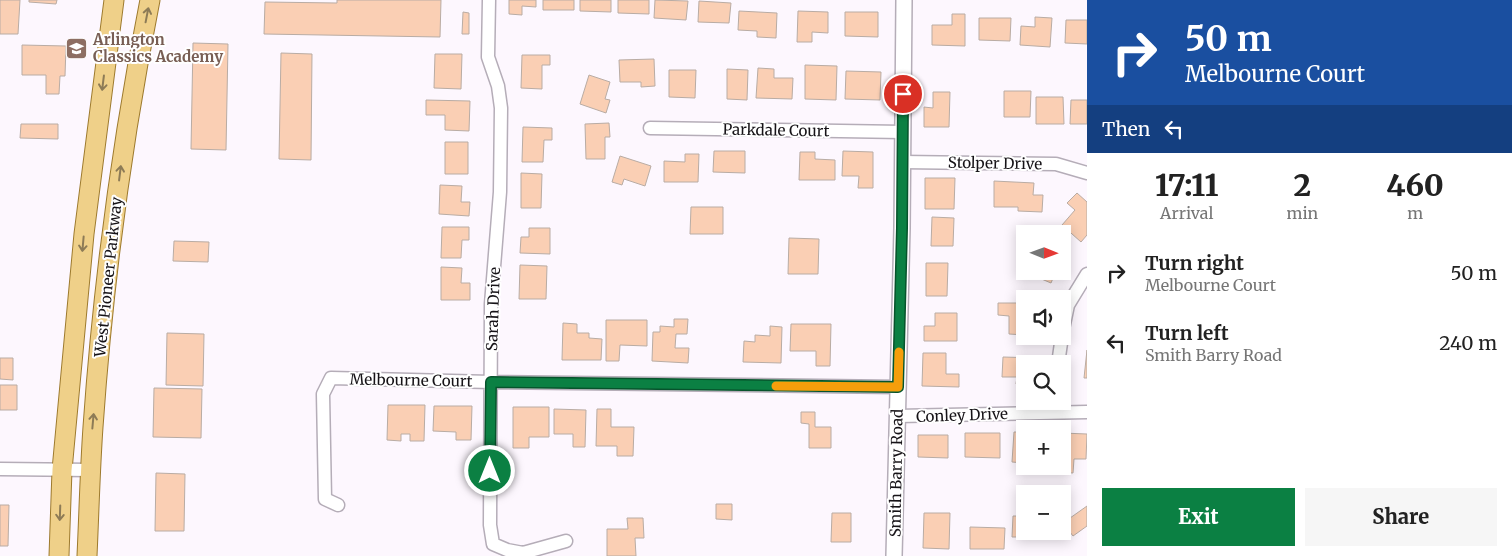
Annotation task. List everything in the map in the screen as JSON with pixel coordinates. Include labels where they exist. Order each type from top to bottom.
[{"type":"main road","name":"West Pioneer Parkway","points":[[59,556],[62,470],[84,234],[114,0]]},
{"type":"main road","name":"West Pioneer Parkway","points":[[87,556],[93,426],[107,277],[127,122],[150,0]]},
{"type":"street","name":"Sarah Drive","points":[[489,0],[488,57],[498,86],[501,108],[500,192],[491,304],[490,524],[493,544],[507,550],[523,553],[566,541]]},
{"type":"street","name":"Smith Barry Road","points":[[894,556],[904,0]]},
{"type":"street","name":"Parkdale Court","points":[[650,128],[902,132]]},
{"type":"street","name":"Stolper Drive","points":[[902,162],[1056,164],[1087,174]]},
{"type":"street","points":[[1071,300],[1087,274]]},
{"type":"street","name":"Melbourne Court","points":[[338,505],[325,499],[324,394],[331,378],[898,387]]},
{"type":"street","name":"Conley Drive","points":[[898,416],[1016,409]]},
{"type":"street","name":"Conley Drive","points":[[1071,409],[1087,412]]},
{"type":"street","points":[[0,469],[91,470]]},
{"type":"building","points":[[0,0],[20,0],[18,34],[0,34]]},
{"type":"building","points":[[29,0],[57,0],[56,4],[29,2]]},
{"type":"building","points":[[337,0],[441,0],[440,37],[264,34],[265,2],[337,3]]},
{"type":"building","points":[[509,0],[536,0],[536,7],[522,6],[522,15],[509,14]]},
{"type":"building","points":[[543,0],[574,0],[574,10],[543,10]]},
{"type":"building","points":[[580,0],[611,0],[611,12],[580,11]]},
{"type":"building","points":[[618,0],[649,0],[649,14],[618,13]]},
{"type":"building","points":[[655,0],[688,1],[686,20],[654,18]]},
{"type":"building","points":[[699,1],[731,3],[729,23],[698,22]]},
{"type":"building","points":[[739,11],[777,13],[776,38],[757,37],[757,31],[738,30]]},
{"type":"building","points":[[798,11],[828,12],[828,33],[812,32],[812,42],[797,42]]},
{"type":"building","points":[[463,12],[469,13],[469,34],[462,34]]},
{"type":"building","points":[[845,12],[878,12],[878,37],[845,36]]},
{"type":"building","points":[[952,14],[965,14],[965,46],[932,45],[932,25],[952,25]]},
{"type":"building","points":[[1035,17],[1052,18],[1050,47],[1020,45],[1021,26],[1035,27]]},
{"type":"building","points":[[979,18],[1011,18],[1010,41],[979,40]]},
{"type":"building","points":[[1066,20],[1087,20],[1087,44],[1065,43]]},
{"type":"building","points":[[193,43],[228,44],[226,150],[191,149]]},
{"type":"building","points":[[22,45],[66,46],[65,76],[60,76],[59,94],[46,94],[46,75],[22,75]]},
{"type":"building","points":[[281,53],[312,54],[311,160],[279,159]]},
{"type":"building","points":[[435,54],[462,54],[461,89],[434,88]]},
{"type":"building","points":[[522,55],[550,55],[550,65],[542,65],[542,89],[521,88]]},
{"type":"building","points":[[654,59],[655,86],[641,87],[641,82],[620,82],[619,60]]},
{"type":"building","points":[[805,65],[837,66],[836,100],[805,99]]},
{"type":"building","points":[[758,68],[774,69],[774,78],[793,78],[792,99],[756,98]]},
{"type":"building","points":[[727,69],[748,70],[747,100],[727,99]]},
{"type":"building","points":[[669,70],[696,70],[695,98],[669,97]]},
{"type":"building","points":[[846,71],[881,72],[880,100],[845,99]]},
{"type":"building","points":[[589,75],[610,82],[605,99],[610,100],[606,113],[580,104]]},
{"type":"building","points":[[1004,91],[1031,91],[1030,117],[1004,117]]},
{"type":"building","points":[[933,92],[950,92],[949,127],[924,127],[924,107],[933,108]]},
{"type":"building","points":[[1036,97],[1063,97],[1064,124],[1036,124]]},
{"type":"building","points":[[426,100],[470,101],[469,131],[445,130],[445,115],[426,115]]},
{"type":"building","points":[[1071,100],[1087,100],[1087,124],[1070,124]]},
{"type":"building","points":[[609,123],[610,137],[605,137],[605,159],[586,159],[585,124]]},
{"type":"building","points":[[21,124],[58,124],[58,139],[20,138]]},
{"type":"building","points":[[523,127],[552,128],[552,140],[544,140],[543,162],[522,162]]},
{"type":"building","points":[[445,142],[468,142],[468,174],[445,174]]},
{"type":"building","points":[[714,151],[745,151],[745,173],[713,172]]},
{"type":"building","points":[[843,151],[873,152],[873,188],[858,188],[859,176],[842,176]]},
{"type":"building","points":[[800,152],[815,152],[815,159],[835,160],[835,180],[799,180]]},
{"type":"building","points":[[685,154],[699,154],[698,182],[664,182],[664,161],[685,162]]},
{"type":"building","points":[[620,156],[651,166],[645,186],[624,179],[622,185],[612,182]]},
{"type":"building","points":[[521,173],[542,174],[541,208],[521,208]]},
{"type":"building","points":[[925,178],[955,178],[954,209],[925,209]]},
{"type":"building","points":[[994,181],[1034,183],[1033,195],[1043,195],[1042,212],[1018,211],[1018,207],[994,207]]},
{"type":"building","points":[[440,185],[462,186],[461,202],[470,202],[469,216],[439,214]]},
{"type":"building","points":[[1077,193],[1087,202],[1087,235],[1081,242],[1071,233],[1071,225],[1062,225],[1075,210],[1067,203]]},
{"type":"building","points":[[691,207],[723,207],[723,234],[690,234]]},
{"type":"building","points":[[932,217],[954,218],[953,246],[931,246]]},
{"type":"building","points":[[442,227],[469,227],[469,240],[462,240],[461,258],[441,258]]},
{"type":"building","points":[[529,228],[550,228],[550,254],[520,253],[521,237],[529,237]]},
{"type":"building","points":[[789,238],[819,239],[818,274],[788,274]]},
{"type":"building","points":[[174,241],[209,242],[208,262],[173,261]]},
{"type":"building","points":[[926,263],[948,263],[947,296],[926,296]]},
{"type":"building","points":[[520,265],[547,266],[546,299],[519,299]]},
{"type":"building","points":[[441,267],[462,268],[461,283],[470,283],[470,300],[441,300]]},
{"type":"building","points":[[998,303],[1016,303],[1016,334],[1009,334],[1009,316],[998,315]]},
{"type":"building","points":[[935,313],[957,313],[957,341],[924,341],[924,326],[935,326]]},
{"type":"building","points":[[674,319],[688,319],[687,334],[676,334],[675,348],[689,348],[688,363],[652,361],[653,332],[660,332],[660,326],[674,327]]},
{"type":"building","points":[[606,320],[647,320],[647,346],[620,345],[619,361],[606,361]]},
{"type":"building","points":[[563,323],[577,324],[577,333],[589,333],[589,338],[602,339],[601,360],[562,360]]},
{"type":"building","points":[[791,324],[831,324],[830,366],[816,366],[816,351],[790,351]]},
{"type":"building","points":[[770,326],[782,327],[781,363],[743,362],[744,341],[755,342],[755,335],[770,336]]},
{"type":"building","points":[[167,333],[204,334],[203,386],[166,385]]},
{"type":"building","points":[[1087,350],[1087,378],[1084,378]]},
{"type":"building","points":[[923,353],[946,353],[946,374],[959,374],[959,387],[922,386]]},
{"type":"building","points":[[1003,357],[1016,357],[1016,377],[1002,377]]},
{"type":"building","points":[[0,358],[13,358],[13,380],[0,379]]},
{"type":"building","points":[[0,385],[17,385],[17,410],[0,410]]},
{"type":"building","points":[[154,388],[202,389],[201,438],[153,437]]},
{"type":"building","points":[[388,405],[425,405],[424,441],[410,441],[410,434],[401,434],[401,441],[387,440]]},
{"type":"building","points":[[434,406],[472,406],[471,440],[456,440],[456,432],[433,431]]},
{"type":"building","points":[[513,407],[549,407],[549,437],[529,437],[529,448],[513,448]]},
{"type":"building","points":[[554,409],[586,410],[585,447],[573,447],[573,434],[554,434]]},
{"type":"building","points":[[597,409],[611,409],[611,427],[634,427],[633,456],[617,456],[617,446],[596,446]]},
{"type":"building","points":[[801,412],[815,412],[815,427],[831,427],[831,448],[809,448],[809,424],[801,423]]},
{"type":"building","points":[[1014,432],[1016,432],[1016,462],[1012,462]]},
{"type":"building","points":[[965,433],[1000,433],[1000,458],[965,457]]},
{"type":"building","points":[[1071,433],[1087,434],[1086,459],[1074,459],[1073,473],[1071,473]]},
{"type":"building","points":[[918,435],[948,435],[948,458],[918,457]]},
{"type":"building","points":[[156,473],[185,474],[184,531],[155,531]]},
{"type":"building","points":[[716,504],[732,504],[732,520],[716,519]]},
{"type":"building","points":[[0,505],[9,505],[8,546],[0,546]]},
{"type":"building","points":[[1087,506],[1087,526],[1073,536],[1071,533],[1071,517]]},
{"type":"building","points":[[832,513],[851,513],[851,542],[831,542]]},
{"type":"building","points":[[924,513],[950,513],[949,549],[923,548]]},
{"type":"building","points":[[1013,516],[1016,516],[1016,537],[1012,537]]},
{"type":"building","points":[[627,518],[643,518],[644,538],[635,538],[636,556],[607,556],[607,529],[628,529]]},
{"type":"building","points":[[970,527],[1005,528],[1004,549],[970,549]]},
{"type":"slow traffic","points":[[776,386],[898,387],[899,352]]},
{"type":"place","name":"Arlington Classics Academy","points":[[77,48]]},
{"type":"route","points":[[490,471],[491,382],[898,387],[903,94]]}]
